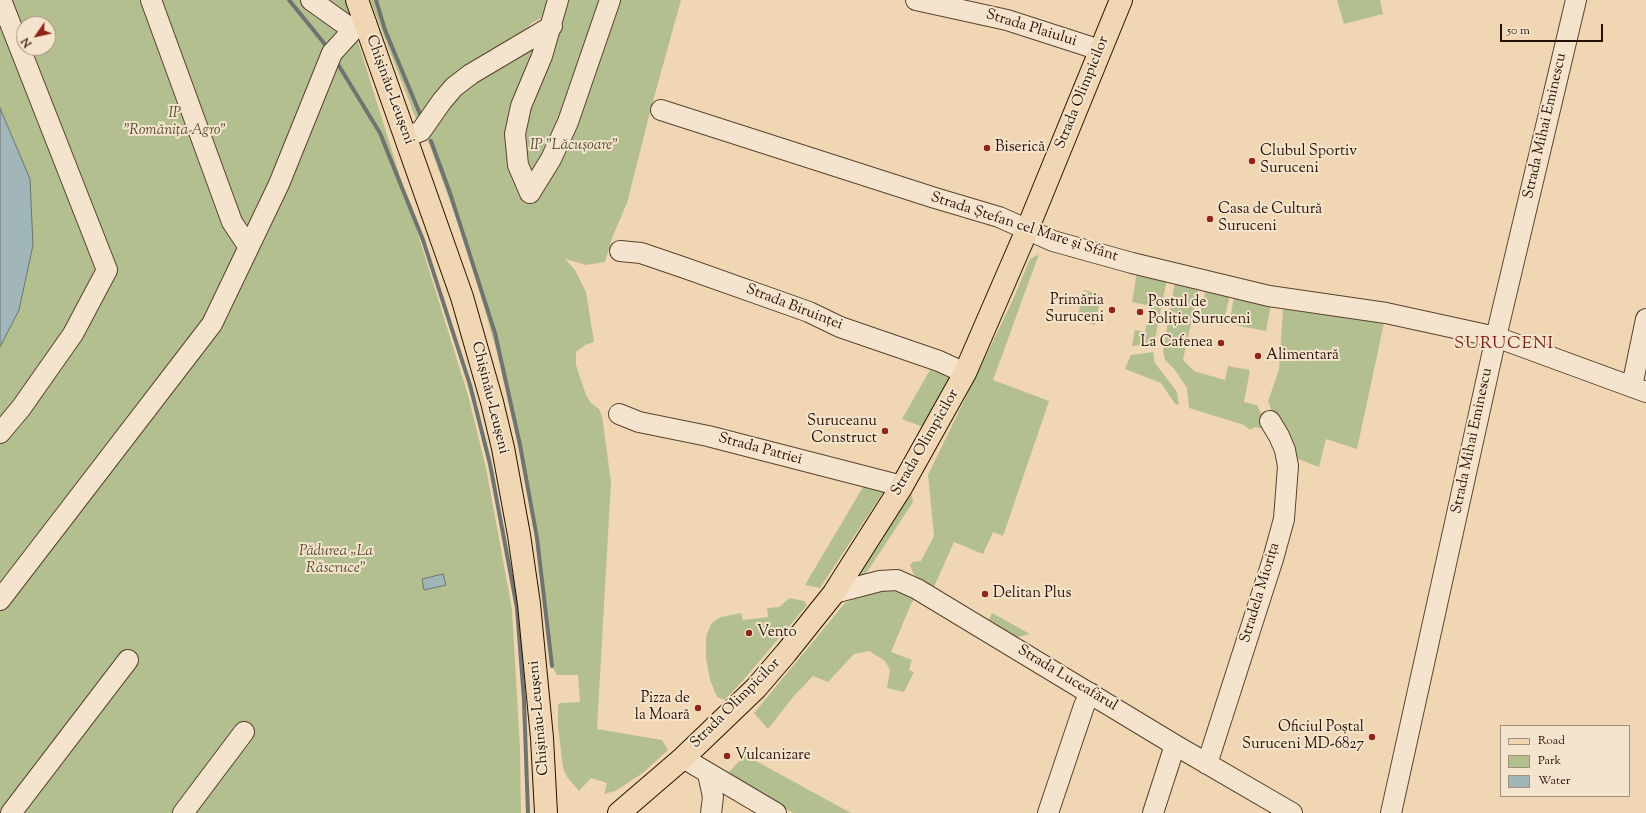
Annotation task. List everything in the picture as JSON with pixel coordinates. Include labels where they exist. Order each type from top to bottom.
[{"type":"main road","name":"Chișinău-Leușeni","points":[[357,0],[359,26],[406,137],[462,297],[492,402],[503,448],[519,534],[529,604],[542,738],[546,813]]},
{"type":"main road","name":"Strada Olimpicilor","points":[[619,813],[683,758],[756,688],[834,593],[902,486],[965,373],[1121,0]]},
{"type":"street","points":[[0,433],[21,408],[73,334],[107,270],[1,0]]},
{"type":"street","points":[[151,0],[232,222],[248,246]]},
{"type":"street","points":[[0,600],[212,324],[288,165],[332,53],[359,26],[311,0]]},
{"type":"street","points":[[558,0],[552,26],[542,56],[521,106],[515,134],[518,165],[530,193],[551,159],[568,122],[610,0]]},
{"type":"street","name":"Strada Plaiului","points":[[916,0],[1007,20],[1100,50]]},
{"type":"street","name":"Strada Mihai Eminescu","points":[[1391,813],[1496,337],[1576,0]]},
{"type":"street","points":[[406,137],[422,131],[442,101],[454,87],[471,74],[552,26]]},
{"type":"street","name":"Strada Ștefan cel Mare și Sfânt","points":[[661,110],[927,196],[999,217],[1053,241],[1132,263],[1269,296],[1386,313],[1496,337],[1639,389]]},
{"type":"street","name":"Strada Biruinței","points":[[620,251],[641,253],[685,268],[809,312],[840,327],[939,361],[965,373]]},
{"type":"street","points":[[1639,389],[1646,319]]},
{"type":"street","name":"Strada Patriei","points":[[619,414],[639,422],[708,436],[902,486]]},
{"type":"street","name":"Stradela Miorița","points":[[1207,764],[1273,559],[1284,519],[1288,466],[1285,450],[1270,421]]},
{"type":"street","name":"Strada Luceafărul","points":[[834,593],[880,581],[896,580],[917,589],[1207,764],[1262,805],[1292,813]]},
{"type":"street","points":[[11,813],[128,660]]},
{"type":"street","points":[[1048,813],[1084,706],[1090,693]]},
{"type":"street","points":[[183,813],[244,732]]},
{"type":"street","points":[[1153,813],[1175,745]]},
{"type":"street","points":[[683,758],[776,813]]},
{"type":"street","points":[[708,774],[713,797],[711,813]]},
{"type":"green space","points":[[0,0],[345,0],[468,395],[486,468],[512,609],[520,748],[521,813],[0,813]]},
{"type":"green space","name":"IP \"Lăcușoare\"","points":[[370,0],[681,0],[627,203],[612,238],[605,262],[586,265],[565,259],[575,270],[586,292],[594,342],[585,345],[576,352],[576,365],[586,395],[591,403],[599,409],[602,416],[611,482],[597,729],[662,740],[668,750],[643,773],[615,791],[604,794],[607,783],[591,778],[579,791],[567,777],[563,768],[558,726],[558,705],[560,703],[580,702],[578,675],[557,675],[553,668],[538,534],[513,408],[459,226],[427,138],[457,92],[533,48],[542,18],[533,22],[526,29],[525,35],[418,124]]},
{"type":"green space","points":[[1337,0],[1380,0],[1383,14],[1344,24]]},
{"type":"green space","points":[[1039,254],[993,380],[1049,401],[1003,536],[993,532],[983,554],[954,542],[933,589],[915,577],[910,565],[913,562],[921,561],[934,536],[928,475],[1011,304],[1030,259]]},
{"type":"green space","points":[[1137,272],[1167,279],[1155,339],[1145,345],[1132,346],[1135,330],[1145,332],[1151,306],[1132,302]]},
{"type":"green space","points":[[1175,281],[1199,287],[1183,360],[1194,371],[1225,380],[1228,366],[1250,370],[1244,402],[1257,405],[1269,430],[1255,427],[1250,430],[1244,425],[1189,408],[1187,388],[1175,370],[1165,360],[1163,350]]},
{"type":"green space","points":[[1206,289],[1230,294],[1223,326],[1204,322],[1200,314]]},
{"type":"green space","points":[[1084,290],[1101,295],[1095,325],[1077,319]]},
{"type":"green space","points":[[1234,297],[1271,304],[1266,331],[1229,324]]},
{"type":"green space","points":[[1283,309],[1384,323],[1357,449],[1326,439],[1319,467],[1293,457],[1275,420],[1268,401],[1279,370]]},
{"type":"green space","points":[[1153,352],[1155,363],[1177,392],[1179,405],[1175,404],[1161,383],[1125,369],[1131,355]]},
{"type":"green space","points":[[934,363],[953,374],[923,427],[902,419]]},
{"type":"green space","points":[[857,482],[884,491],[820,588],[805,585],[863,487]]},
{"type":"green space","points":[[911,492],[913,502],[865,575],[853,579]]},
{"type":"green space","points":[[897,590],[915,598],[911,604],[891,652],[912,660],[909,670],[914,672],[904,692],[887,688],[890,670],[885,661],[869,651],[854,654],[828,682],[813,676],[793,697],[768,729],[754,713],[845,603],[872,592]]},
{"type":"green space","points":[[790,598],[804,601],[807,605],[725,700],[717,697],[710,680],[706,658],[706,637],[711,624],[721,617],[741,613],[743,620],[768,617],[767,608],[779,607]]},
{"type":"green space","points":[[992,613],[1030,634],[1014,638],[988,622]]},
{"type":"green space","points":[[745,755],[851,813],[793,813],[727,774]]},
{"type":"water","points":[[0,108],[30,179],[33,245],[19,310],[0,347]]},
{"type":"water","points":[[443,574],[446,585],[424,590],[422,579]]},
{"type":"waterway","points":[[289,0],[328,48]]},
{"type":"waterway","points":[[376,0],[385,30],[420,114]]},
{"type":"waterway","points":[[336,61],[380,133],[423,240],[470,385],[490,464],[517,608],[524,700],[528,813]]},
{"type":"waterway","points":[[431,141],[450,193],[495,333],[520,445],[537,538],[552,666]]},
{"type":"place","name":"Biserică","points":[[987,148]]},
{"type":"place","name":"Clubul Sportiv Suruceni","points":[[1252,161]]},
{"type":"place","name":"Casa de Cultură Suruceni","points":[[1210,219]]},
{"type":"place","name":"Primăria Suruceni","points":[[1112,310]]},
{"type":"place","name":"Postul de Poliție Suruceni","points":[[1140,312]]},
{"type":"place","name":"La Cafenea","points":[[1221,343]]},
{"type":"place","name":"Alimentară","points":[[1258,356]]},
{"type":"place","name":"Suruceanu Construct","points":[[885,431]]},
{"type":"place","name":"Delitan Plus","points":[[985,594]]},
{"type":"place","name":"Vento","points":[[749,633]]},
{"type":"place","name":"Pizza de la Moară","points":[[698,708]]},
{"type":"place","name":"Oficiul Poștal Suruceni MD-6827","points":[[1372,737]]},
{"type":"place","name":"Vulcanizare","points":[[727,756]]},
{"type":"district","name":"SURUCENI","points":[[1504,345]]},
{"type":"park label","name":"IP \"Romănița-Agro\"","points":[[175,122]]},
{"type":"park label","name":"Pădurea „La Răscruce”","points":[[336,560]]}]
